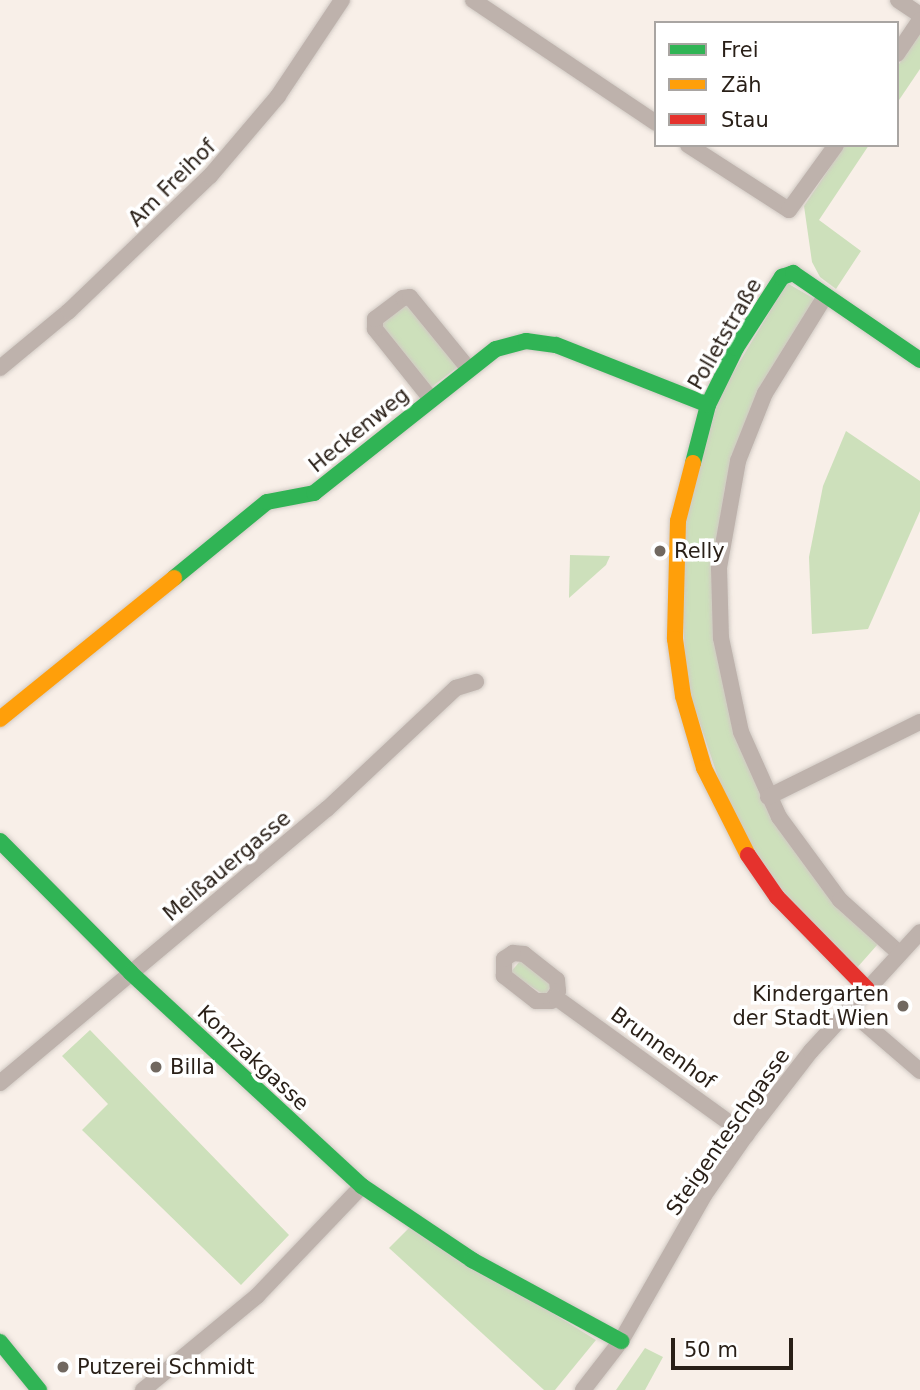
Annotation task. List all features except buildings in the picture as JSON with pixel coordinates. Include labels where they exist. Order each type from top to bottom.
[{"type":"street","name":"Am Freihof","points":[[0,368],[69,312],[220,166],[278,96],[342,0]]},
{"type":"street","points":[[473,0],[654,123]]},
{"type":"street","points":[[898,0],[920,15]]},
{"type":"street","points":[[899,51],[920,20]]},
{"type":"street","points":[[691,147],[789,210],[835,147]]},
{"type":"street","name":"Polletstraße","points":[[824,298],[793,274],[782,277],[748,328],[708,405],[683,491],[674,567],[675,639],[690,723],[713,790],[757,870],[806,932],[867,989]]},
{"type":"street","points":[[431,399],[375,329],[375,319],[403,298],[410,297],[468,368]]},
{"type":"street","points":[[899,953],[822,878],[768,797],[741,732],[728,683],[719,603],[722,541],[731,486],[752,422],[779,368],[824,298],[920,360]]},
{"type":"street","name":"Heckenweg","points":[[0,719],[267,502],[314,493],[468,368],[504,347],[546,343],[708,405]]},
{"type":"street","name":"Meißauergasse","points":[[0,1083],[327,809],[456,688],[476,682]]},
{"type":"street","points":[[768,797],[920,722]]},
{"type":"street","name":"Komzakgasse","points":[[0,841],[131,973],[362,1186],[501,1277],[621,1341]]},
{"type":"street","name":"Steigenteschgasse","points":[[583,1390],[621,1341],[705,1194],[746,1135],[848,1009],[920,932]]},
{"type":"street","name":"Brunnenhof","points":[[555,997],[746,1135]]},
{"type":"street","points":[[848,1009],[920,1071]]},
{"type":"street","points":[[143,1390],[257,1296],[362,1186]]},
{"type":"street","points":[[0,1342],[39,1390]]},
{"type":"green space","points":[[920,33],[920,69],[899,100],[899,64]]},
{"type":"green space","points":[[844,147],[868,147],[819,220],[861,251],[836,289],[820,277],[812,262],[804,206]]},
{"type":"green space","points":[[787,283],[813,298],[813,303],[768,376],[725,487],[715,549],[716,644],[733,728],[774,820],[825,891],[878,944],[855,970],[798,915],[730,813],[686,682],[680,543],[719,396]]},
{"type":"green space","points":[[408,302],[459,366],[429,389],[378,325]]},
{"type":"green space","points":[[846,431],[920,481],[920,511],[868,629],[812,634],[809,557],[823,486]]},
{"type":"green space","points":[[570,555],[610,556],[606,565],[569,598]]},
{"type":"green space","points":[[520,961],[551,983],[546,996],[510,973]]},
{"type":"green space","points":[[90,1030],[289,1235],[241,1285],[82,1130],[108,1104],[62,1056]]},
{"type":"green space","points":[[411,1226],[596,1340],[555,1390],[544,1390],[389,1248]]},
{"type":"green space","points":[[645,1348],[663,1357],[645,1390],[616,1390]]},
{"type":"traffic: fast","points":[[693,463],[708,405],[736,348],[782,277],[793,273],[920,360]]},
{"type":"traffic: fast","points":[[174,578],[267,502],[314,493],[496,349],[526,341],[556,345],[708,405]]},
{"type":"traffic: fast","points":[[0,841],[131,973],[362,1186],[472,1260],[621,1341]]},
{"type":"traffic: fast","points":[[0,1342],[39,1390]]},
{"type":"traffic: slow","points":[[693,463],[678,521],[675,639],[683,696],[704,768],[748,855]]},
{"type":"traffic: slow","points":[[0,719],[174,578]]},
{"type":"traffic: jam","points":[[748,855],[777,897],[867,989]]},
{"type":"place","name":"Relly","points":[[660,551]]},
{"type":"place","name":"Kindergarten der Stadt Wien","points":[[903,1006]]},
{"type":"place","name":"Billa","points":[[156,1067]]},
{"type":"place","name":"Putzerei Schmidt","points":[[63,1367]]}]
